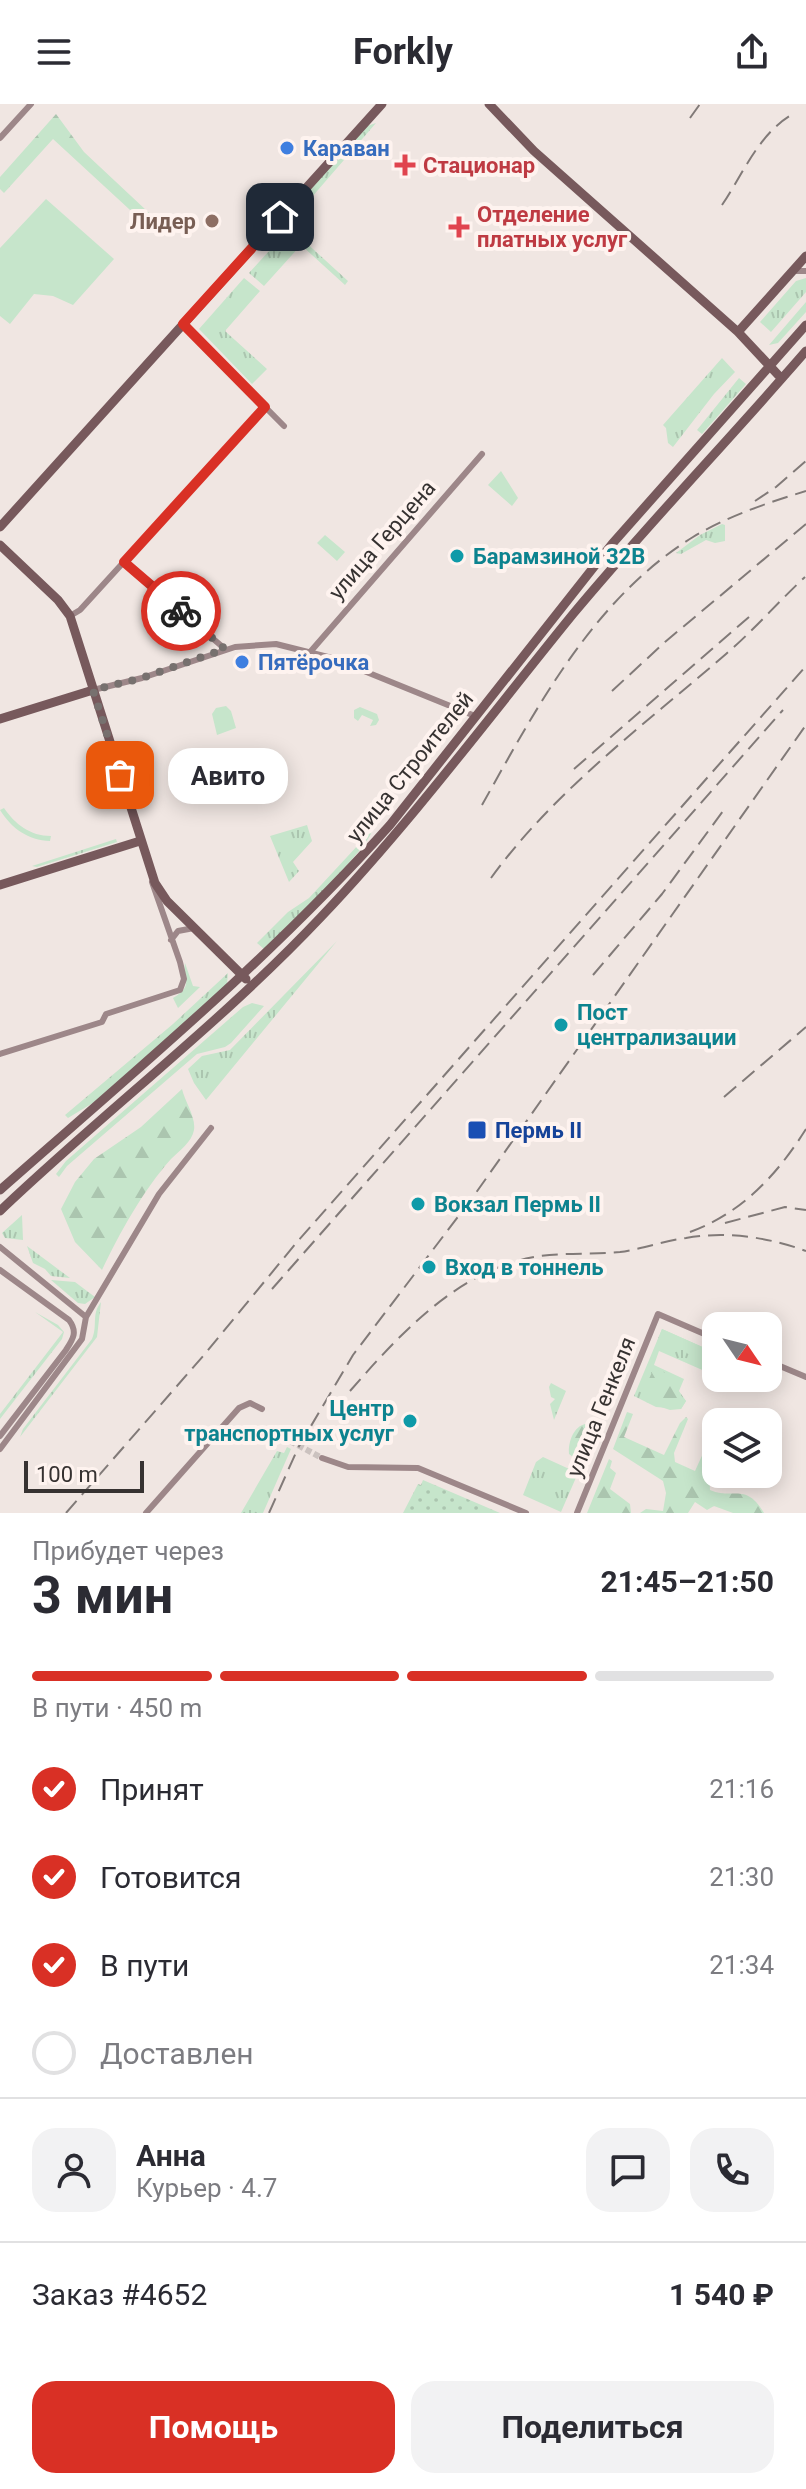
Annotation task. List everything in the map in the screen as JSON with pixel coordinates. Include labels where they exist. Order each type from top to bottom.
[{"type":"main road","points":[[0,527],[382,104]]},
{"type":"main road","points":[[489,104],[534,151],[738,332],[781,378]]},
{"type":"main road","points":[[738,332],[806,256]]},
{"type":"main road","name":"улица Строителей","points":[[1,1189],[242,976],[353,867],[390,825],[622,532],[806,325]]},
{"type":"main road","name":"улица Строителей","points":[[0,1211],[253,984],[321,917],[403,825],[584,601],[804,354]]},
{"type":"main road","points":[[0,545],[58,600],[70,616],[140,841],[160,891],[253,984]]},
{"type":"main road","points":[[0,719],[93,690]]},
{"type":"main road","points":[[0,885],[140,841]]},
{"type":"street","points":[[0,138],[31,104]]},
{"type":"street","points":[[793,271],[806,271]]},
{"type":"street","points":[[183,324],[284,426]]},
{"type":"street","points":[[70,616],[80,610],[265,407]]},
{"type":"street","name":"улица Герцена","points":[[311,651],[482,454]]},
{"type":"street","points":[[124,562],[225,649]]},
{"type":"street","points":[[93,690],[142,678],[225,649],[276,644],[311,651],[475,716]]},
{"type":"street","points":[[0,1054],[102,1022],[106,1014],[170,994],[183,985],[180,962],[150,871]]},
{"type":"street","points":[[166,926],[177,923],[179,913]]},
{"type":"street","points":[[171,940],[178,931],[194,928]]},
{"type":"street","points":[[0,1449],[82,1339],[86,1317],[159,1194],[211,1128]]},
{"type":"street","points":[[0,1247],[86,1317]]},
{"type":"street","points":[[0,1270],[69,1320],[75,1328],[74,1337],[66,1350],[0,1436]]},
{"type":"street","name":"улица Генкеля","points":[[577,1513],[658,1314],[702,1333]]},
{"type":"street","points":[[782,1367],[806,1377]]},
{"type":"street","points":[[146,1513],[239,1408],[250,1403],[262,1409]]},
{"type":"street","points":[[322,1458],[354,1467],[418,1468],[526,1513]]},
{"type":"green space","points":[[56,114],[84,152],[162,225],[155,233],[53,139],[4,193],[0,189],[0,177]]},
{"type":"green space","points":[[376,123],[292,220],[290,212],[367,126]]},
{"type":"green space","points":[[46,199],[114,259],[73,305],[53,296],[34,294],[10,324],[0,316],[0,248]]},
{"type":"green space","points":[[290,228],[348,281],[345,285],[301,245],[264,286],[249,273]]},
{"type":"green space","points":[[244,278],[260,291],[225,331],[267,369],[252,384],[199,329]]},
{"type":"green space","points":[[806,278],[806,292],[771,332],[760,322],[796,281]]},
{"type":"green space","points":[[806,302],[806,312],[778,343],[769,345]]},
{"type":"green space","points":[[722,358],[735,372],[673,447],[668,443],[663,425]]},
{"type":"green space","points":[[739,378],[746,384],[702,434],[697,430]]},
{"type":"green space","points":[[501,471],[518,498],[512,506],[488,485]]},
{"type":"green space","points":[[725,525],[725,541],[715,543],[706,540],[681,554],[676,553],[700,535]]},
{"type":"green space","points":[[325,535],[345,552],[337,561],[317,543]]},
{"type":"green space","points":[[226,706],[231,711],[236,728],[217,735],[212,714],[216,708]]},
{"type":"green space","points":[[360,707],[377,714],[379,720],[376,725],[370,726],[373,720],[362,715],[358,721],[354,718],[354,710]]},
{"type":"green space","points":[[4,808],[24,828],[51,836],[50,841],[35,838],[15,828],[0,810]]},
{"type":"green space","points":[[307,825],[312,841],[293,862],[299,871],[289,882],[270,836]]},
{"type":"green space","points":[[372,830],[357,853],[264,949],[257,943],[288,912],[309,898]]},
{"type":"green space","points":[[116,839],[117,842],[32,866]]},
{"type":"green space","points":[[337,941],[206,1100],[188,1069],[202,1056],[230,1050]]},
{"type":"green space","points":[[185,963],[193,986],[200,987],[178,1008],[173,998],[186,985]]},
{"type":"green space","points":[[228,973],[227,984],[221,990],[96,1101],[68,1118],[65,1115],[173,1024]]},
{"type":"green space","points":[[252,1003],[264,1006],[231,1043],[197,1054],[67,1166],[59,1177],[56,1174],[66,1161],[243,1007]]},
{"type":"green space","points":[[182,1089],[193,1120],[193,1134],[142,1198],[102,1270],[75,1242],[61,1209],[75,1182],[94,1159],[141,1127]]},
{"type":"green space","points":[[22,1215],[23,1240],[5,1238],[2,1233]]},
{"type":"green space","points":[[27,1246],[70,1278],[51,1276],[33,1263]]},
{"type":"green space","points":[[51,1280],[75,1282],[95,1297],[85,1304],[78,1303]]},
{"type":"green space","points":[[101,1302],[97,1337],[20,1437],[92,1339],[96,1311]]},
{"type":"green space","points":[[35,1312],[58,1325],[64,1332],[62,1339],[0,1419],[0,1414],[63,1332]]},
{"type":"green space","points":[[662,1329],[702,1347],[702,1370],[659,1351],[654,1365],[684,1379],[679,1391],[686,1401],[681,1409],[656,1407],[634,1396]]},
{"type":"green space","points":[[662,1329],[702,1347],[702,1356],[688,1354],[683,1349],[657,1342]]},
{"type":"green space","points":[[654,1368],[668,1374],[670,1383],[686,1401],[681,1409],[670,1410],[646,1402],[648,1381]]},
{"type":"green space","points":[[551,1383],[566,1391],[554,1420],[550,1404],[555,1399],[551,1397]]},
{"type":"green space","points":[[627,1412],[633,1414],[624,1437],[664,1455],[686,1417],[688,1419],[674,1453],[675,1462],[695,1471],[702,1456],[702,1488],[745,1495],[764,1513],[733,1513],[714,1506],[707,1510],[695,1502],[688,1513],[640,1513],[646,1509],[663,1511],[666,1493],[663,1481],[613,1449]]},
{"type":"green space","points":[[585,1424],[593,1426],[578,1461],[569,1454],[569,1445],[574,1432]]},
{"type":"green space","points":[[287,1447],[291,1449],[263,1513],[241,1513],[277,1451],[284,1453]]},
{"type":"green space","points":[[543,1457],[578,1473],[561,1512],[523,1495],[536,1462]]},
{"type":"green space","points":[[609,1459],[612,1461],[610,1468],[616,1473],[610,1489],[630,1504],[631,1513],[587,1513]]},
{"type":"green space","points":[[423,1480],[500,1513],[403,1513]]},
{"type":"tunnel","points":[[290,1441],[322,1458]]},
{"type":"railway","points":[[690,118],[700,104]]},
{"type":"railway","points":[[722,205],[761,143],[793,114]]},
{"type":"railway","points":[[755,501],[806,461]]},
{"type":"railway","points":[[482,805],[524,730],[571,657],[626,591],[658,562],[706,529],[806,491]]},
{"type":"railway","points":[[612,691],[665,642],[806,524]]},
{"type":"railway","points":[[491,878],[516,846],[572,787],[736,645],[805,577]]},
{"type":"railway","points":[[574,769],[749,617]]},
{"type":"railway","points":[[66,1513],[204,1355],[297,1242],[806,666]]},
{"type":"railway","points":[[272,1289],[783,710]]},
{"type":"railway","points":[[269,1513],[298,1448],[353,1355],[473,1197],[806,725]]},
{"type":"railway","points":[[593,975],[662,894],[726,807]]},
{"type":"railway","points":[[724,1097],[806,1027]]},
{"type":"railway","points":[[690,1232],[726,1214],[757,1191],[783,1162],[806,1129]]},
{"type":"railway","points":[[725,1223],[785,1207],[806,1210]]},
{"type":"railway","points":[[350,1391],[389,1348],[432,1308],[480,1276],[506,1264],[545,1255],[620,1252],[678,1239],[716,1235],[762,1239],[806,1251]]},
{"type":"way so far","points":[[120,775],[93,690],[142,678],[225,649],[181,611]]},
{"type":"place","name":"Караван","points":[[287,148]]},
{"type":"place","name":"Стационар","points":[[405,165]]},
{"type":"place","name":"Лидер","points":[[212,221]]},
{"type":"place","name":"Отделение платных услуг","points":[[459,227]]},
{"type":"place","name":"Барамзиной 32В","points":[[457,556]]},
{"type":"place","name":"Пятёрочка","points":[[242,662]]},
{"type":"place","name":"Авито","points":[[120,775]]},
{"type":"place","name":"Пост централизации","points":[[561,1025]]},
{"type":"place","name":"Пермь II","points":[[477,1130]]},
{"type":"place","name":"Вокзал Пермь II","points":[[418,1204]]},
{"type":"place","name":"Вход в тоннель","points":[[429,1267]]},
{"type":"place","name":"Центр транспортных услуг","points":[[410,1421]]},
{"type":"route","points":[[181,611],[124,562],[265,407],[183,324],[280,217]]}]
